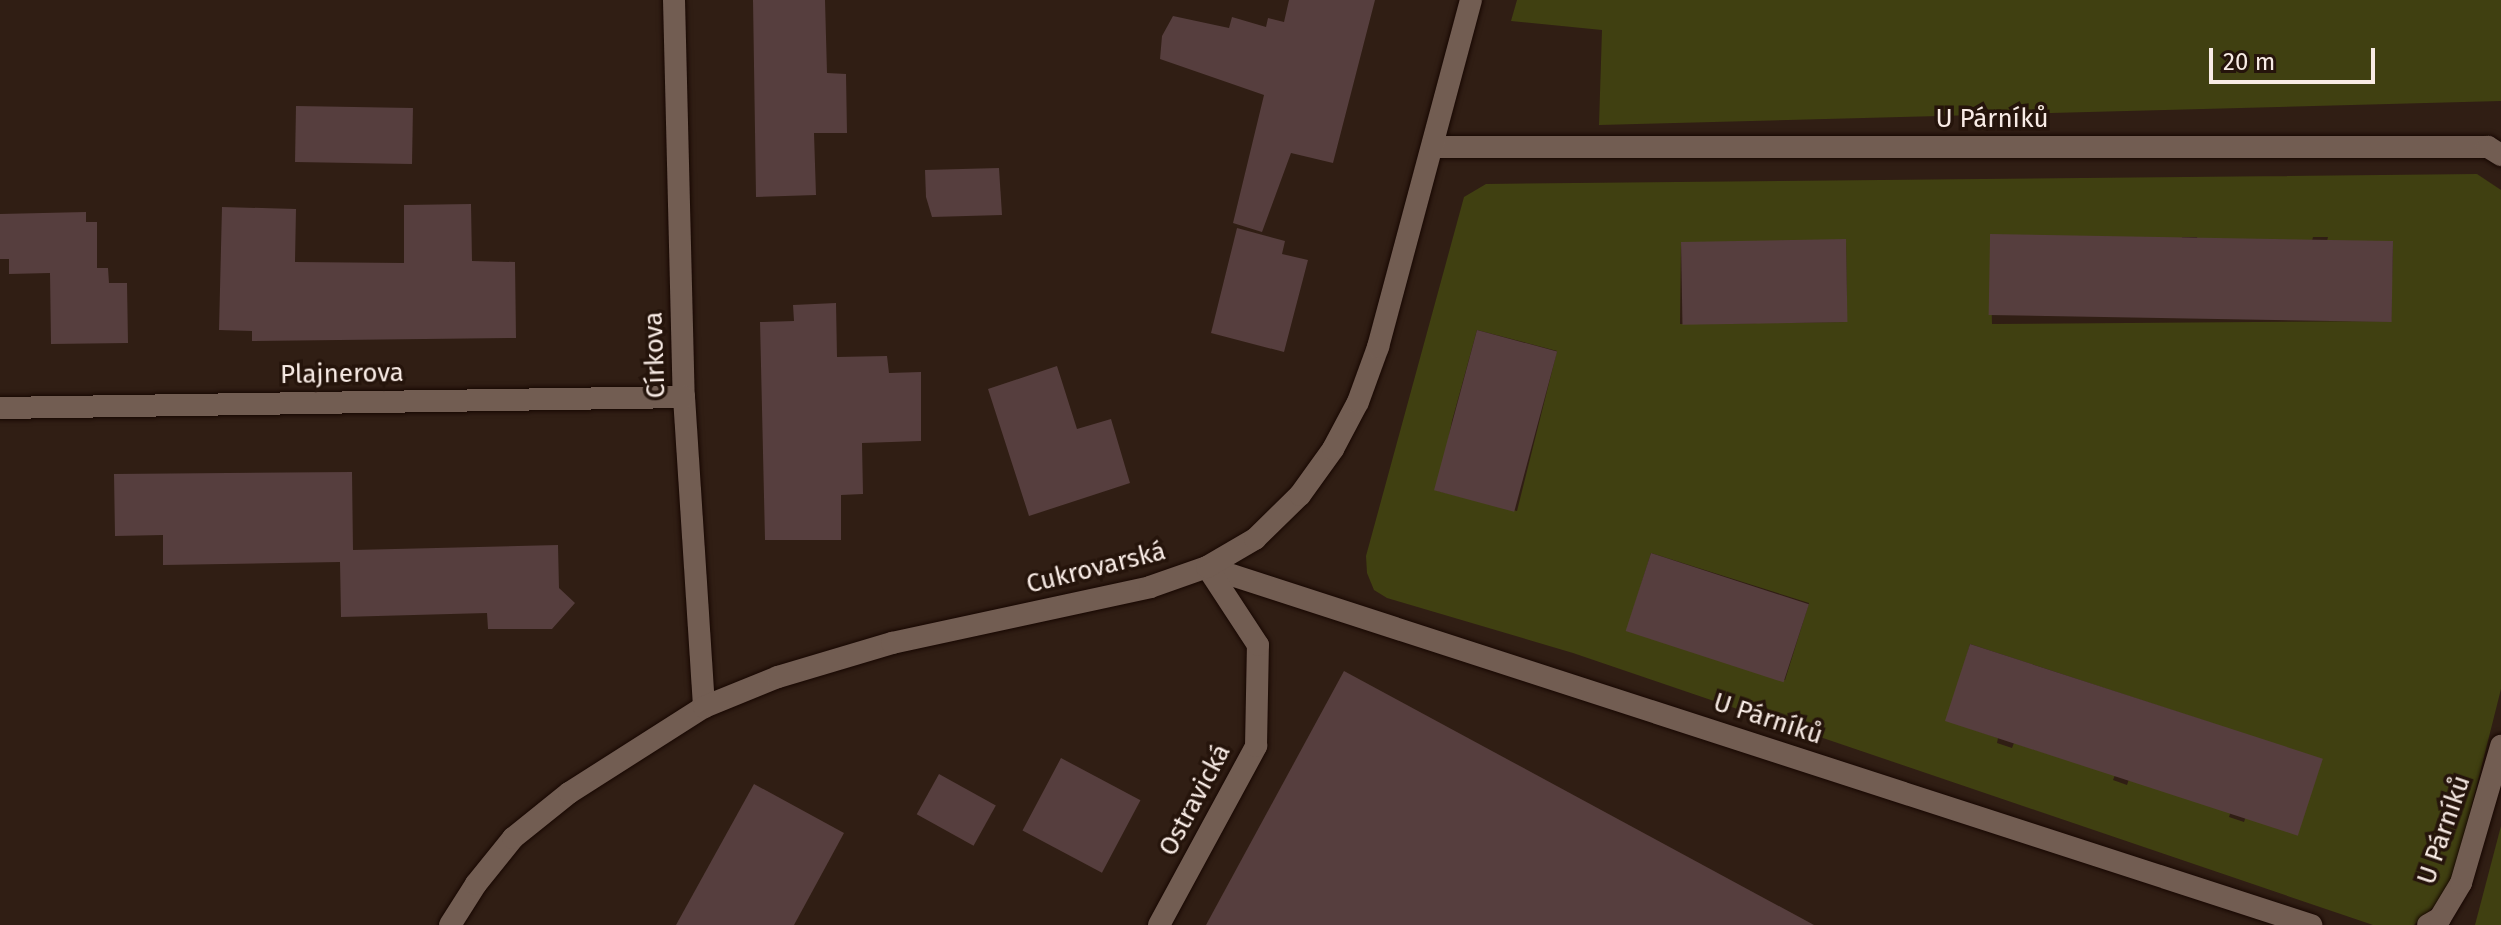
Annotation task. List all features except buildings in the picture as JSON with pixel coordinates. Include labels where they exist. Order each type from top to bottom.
[{"type":"street","name":"Církova","points":[[674,0],[684,397],[704,707]]},
{"type":"street","name":"Cukrovarská","points":[[450,925],[476,884],[513,838],[569,793],[704,707],[833,659],[1150,587],[1207,567],[1255,539],[1300,495],[1333,449],[1358,402],[1378,347],[1471,0]]},
{"type":"street","name":"U Párníků","points":[[1433,147],[2488,147],[2501,155]]},
{"type":"street","name":"Plajnerova","points":[[0,408],[684,397]]},
{"type":"street","name":"U Párníků","points":[[1207,567],[2311,925]]},
{"type":"street","name":"Ostravická","points":[[1159,925],[1256,746],[1258,645],[1207,567]]},
{"type":"street","name":"U Párníků","points":[[2428,925],[2440,918],[2461,883],[2501,746]]},
{"type":"shaded area","points":[[1517,0],[2501,0],[2501,101],[1599,125],[1602,30],[1511,21]]},
{"type":"shaded area","points":[[2477,174],[2501,190],[2501,689],[2450,892],[2414,925],[2373,925],[1573,653],[1387,598],[1374,590],[1367,573],[1366,556],[1464,197],[1486,184]],"holes":[[[2182,237],[2197,237],[2198,242],[2312,241],[2313,237],[2328,237],[2327,241],[2393,241],[2391,321],[1992,324],[1990,244],[2050,243],[2051,238],[2067,238],[2068,243],[2182,242]],[[1846,240],[1847,322],[1680,324],[1681,243]],[[1477,330],[1557,351],[1517,511],[1438,491],[1452,421]],[[1651,553],[1809,603],[1785,680],[1627,630]],[[1970,644],[2321,761],[2246,816],[2244,822],[2229,817],[2231,811],[2129,779],[2127,785],[2113,780],[2115,775],[2014,743],[2012,748],[1997,743],[1998,738],[1948,721]]]},
{"type":"shaded area","points":[[2501,826],[2501,925],[2475,925]]}]
